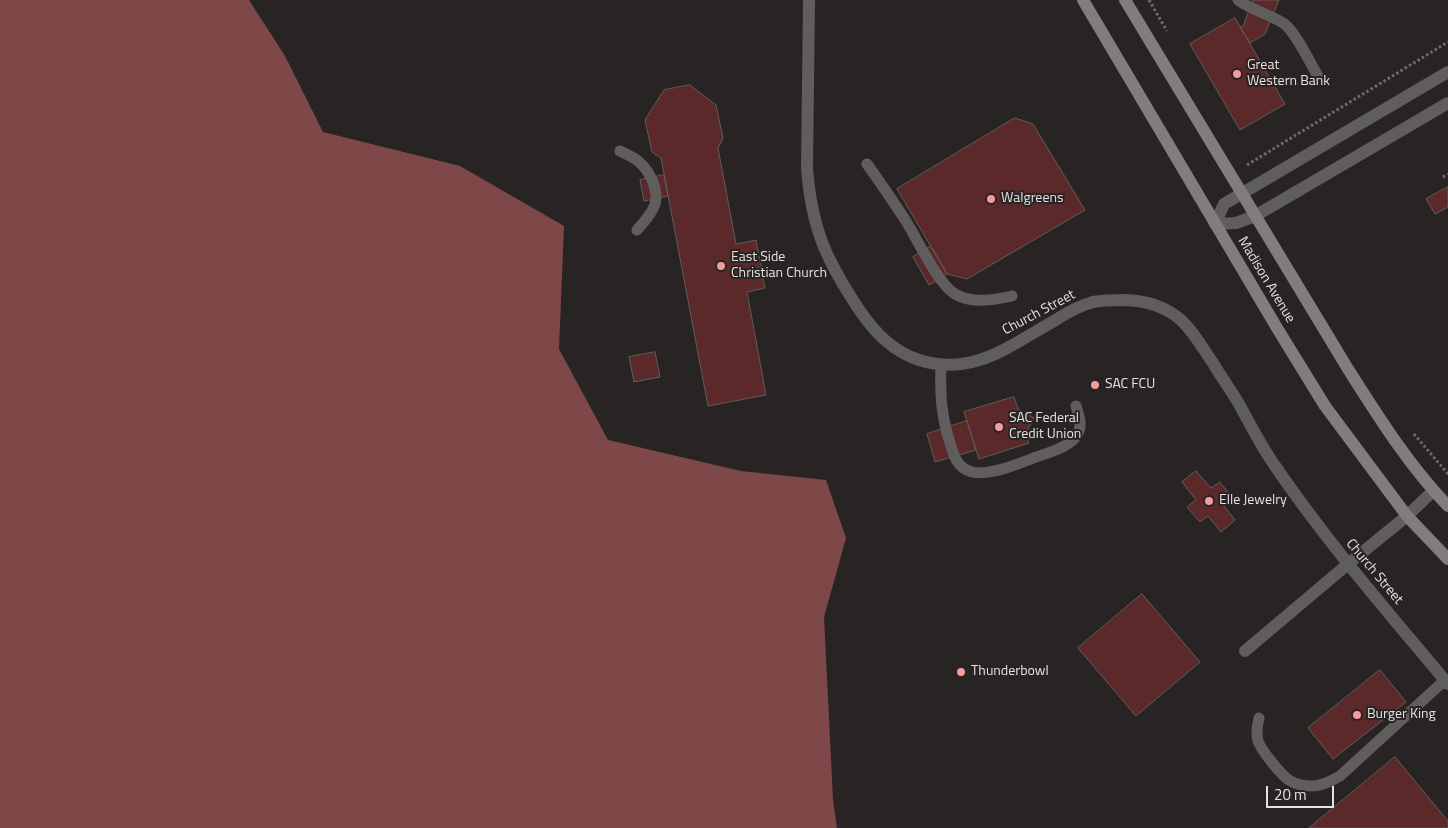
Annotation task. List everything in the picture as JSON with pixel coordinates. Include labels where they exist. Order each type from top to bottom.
[{"type":"main road","name":"Madison Avenue","points":[[1083,0],[1325,406],[1408,516],[1448,559]]},
{"type":"main road","name":"Madison Avenue","points":[[1125,0],[1348,369],[1381,420],[1433,491],[1448,506]]},
{"type":"street","name":"Church Street","points":[[809,0],[807,169],[814,222],[823,249],[839,280],[882,340],[906,356],[933,364],[958,366],[979,361],[995,354],[1070,311],[1093,302],[1116,300],[1140,301],[1162,308],[1181,320],[1199,341],[1276,468],[1298,500],[1348,564],[1446,682]]},
{"type":"street","points":[[1448,72],[1224,204],[1215,224],[1236,223],[1254,216],[1448,103]]},
{"type":"street","points":[[1245,651],[1408,516],[1433,491]]},
{"type":"lane","points":[[1238,0],[1285,24],[1298,41],[1319,78]]},
{"type":"lane","points":[[620,151],[637,160],[642,165],[647,171],[654,188],[655,204],[647,219],[637,230]]},
{"type":"lane","points":[[867,164],[944,284],[954,294],[966,299],[996,300],[1012,296]]},
{"type":"lane","points":[[941,365],[940,396],[944,423],[956,461],[963,468],[973,472],[985,472],[1017,465],[1065,445],[1076,436],[1080,427],[1080,417],[1076,406]]},
{"type":"lane","points":[[1259,718],[1256,729],[1258,742],[1288,780],[1300,785],[1325,784],[1340,776],[1446,682]]},
{"type":"path","points":[[1246,165],[1448,42]]},
{"type":"path","points":[[1442,177],[1448,174]]},
{"type":"shaded area","points":[[0,0],[249,0],[285,56],[323,132],[460,166],[564,226],[559,349],[608,440],[741,471],[826,480],[846,538],[824,617],[833,800],[837,828],[0,828]]},
{"type":"building","points":[[1253,0],[1279,0],[1265,34],[1250,43],[1240,27],[1243,26]]},
{"type":"building","name":"Great Western Bank","points":[[1235,18],[1285,104],[1240,130],[1190,44]]},
{"type":"building","name":"East Side Christian Church","points":[[690,85],[716,105],[723,138],[718,148],[736,244],[756,240],[765,288],[747,292],[766,395],[708,406],[661,158],[652,152],[645,120],[664,90]]},
{"type":"building","name":"Walgreens","points":[[1015,118],[1033,124],[1085,210],[967,279],[947,274],[897,189]]},
{"type":"building","points":[[664,175],[668,196],[644,201],[640,180]]},
{"type":"building","points":[[1448,187],[1448,207],[1435,214],[1426,199]]},
{"type":"building","points":[[931,246],[947,274],[929,285],[913,257]]},
{"type":"building","points":[[655,352],[660,377],[634,382],[629,357]]},
{"type":"building","name":"SAC Federal Credit Union","points":[[1014,397],[1018,409],[1034,418],[1026,433],[1029,443],[979,459],[964,412]]},
{"type":"building","points":[[967,421],[976,450],[935,462],[927,434]]},
{"type":"building","name":"Elle Jewelry","points":[[1196,471],[1211,488],[1220,482],[1230,495],[1221,502],[1235,520],[1221,532],[1208,516],[1200,522],[1187,507],[1196,500],[1182,482]]},
{"type":"building","points":[[1142,594],[1200,662],[1136,716],[1078,648]]},
{"type":"building","name":"Burger King","points":[[1380,670],[1406,702],[1333,759],[1308,728]]},
{"type":"building","points":[[1395,757],[1448,821],[1448,828],[1309,828]]},
{"type":"place","name":"Great Western Bank","points":[[1237,74]]},
{"type":"place","name":"Walgreens","points":[[991,199]]},
{"type":"place","name":"East Side Christian Church","points":[[721,266]]},
{"type":"place","name":"SAC FCU","points":[[1095,385]]},
{"type":"place","name":"SAC Federal Credit Union","points":[[999,427]]},
{"type":"place","name":"Elle Jewelry","points":[[1209,501]]},
{"type":"place","name":"Thunderbowl","points":[[961,672]]},
{"type":"place","name":"Burger King","points":[[1357,715]]}]
